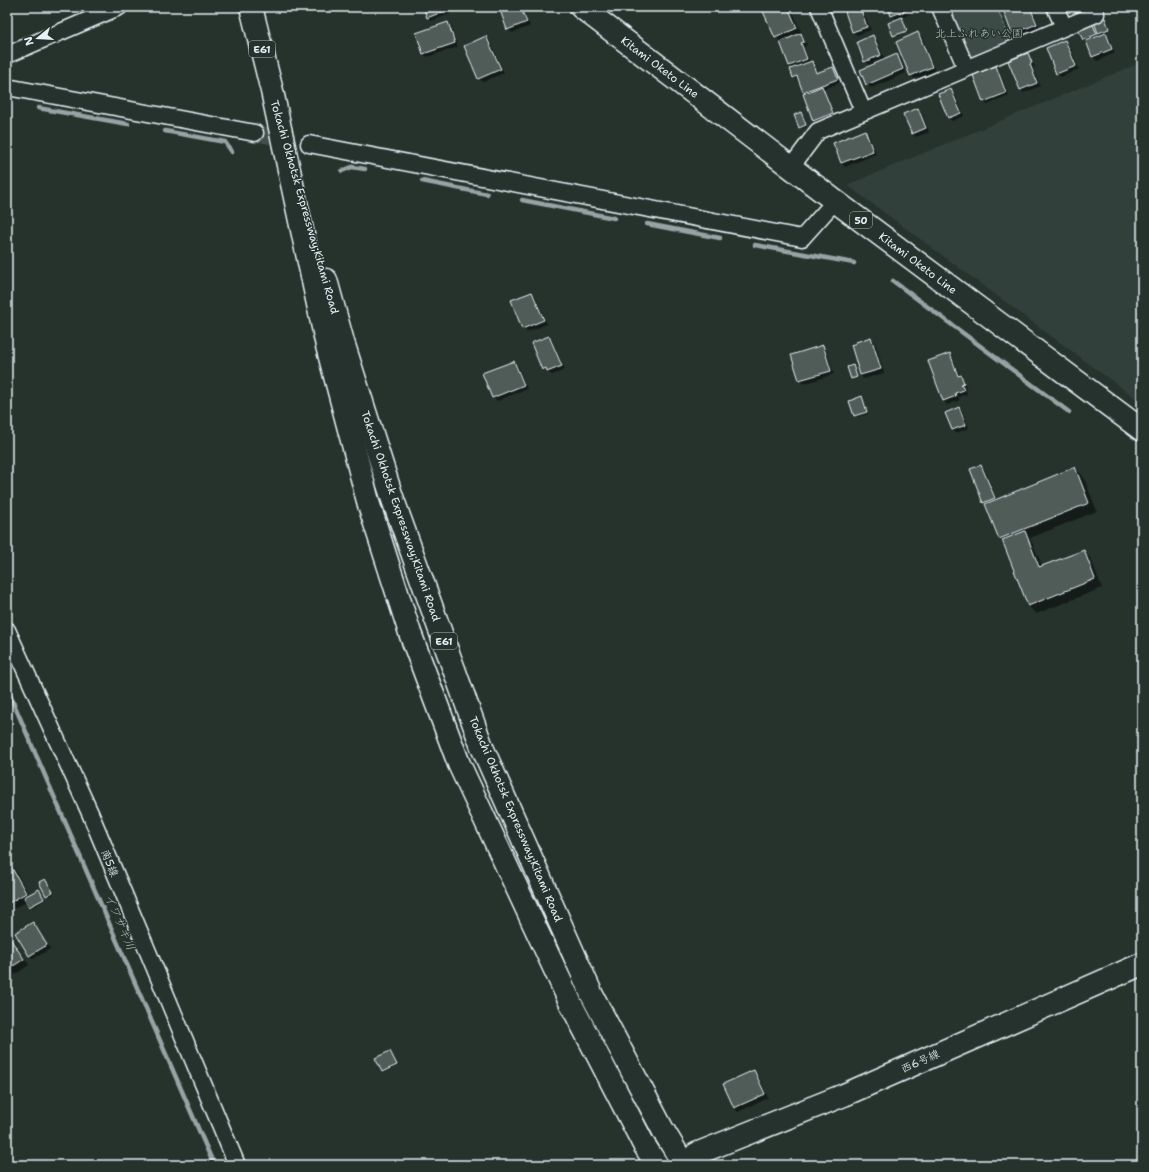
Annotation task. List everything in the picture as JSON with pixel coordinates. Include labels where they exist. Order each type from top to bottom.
[{"type":"main road","name":"Tokachi Okhotsk Expressway;Kitami Road","points":[[252,7],[272,91],[327,346],[369,505],[410,633],[459,764],[571,1004],[644,1145],[657,1165]]},
{"type":"main road","name":"Kitami Oketo Line","points":[[581,7],[835,201],[1142,430]]},
{"type":"main road","name":"Tokachi Okhotsk Expressway;Kitami Road","points":[[272,91],[343,342],[392,498],[482,748],[592,995],[663,1130],[690,1159]]},
{"type":"main road","name":"西6号線","points":[[690,1159],[844,1095],[1142,964]]},
{"type":"street","points":[[7,55],[119,7]]},
{"type":"street","points":[[819,7],[863,111]]},
{"type":"street","points":[[940,7],[966,68]]},
{"type":"street","points":[[1055,7],[1064,27]]},
{"type":"street","points":[[791,167],[818,131],[1096,14]]},
{"type":"street","points":[[7,87],[255,133]]},
{"type":"street","points":[[309,144],[802,238],[835,201]]},
{"type":"street","name":"南5線","points":[[7,630],[90,813],[236,1165]]},
{"type":"shaded area","points":[[1142,62],[1142,403],[847,185]]},
{"type":"green space","name":"北上ふれあい公園","points":[[940,7],[997,7],[1013,48],[966,68]]},
{"type":"building","points":[[423,7],[446,7],[447,10],[427,18]]},
{"type":"building","points":[[499,7],[520,7],[527,22],[507,30]]},
{"type":"building","points":[[761,7],[788,7],[797,28],[775,38]]},
{"type":"building","points":[[848,7],[860,7],[867,27],[852,32],[844,9]]},
{"type":"building","points":[[888,7],[909,7],[910,9],[891,16]]},
{"type":"building","points":[[1002,7],[1030,7],[1037,24],[1012,34]]},
{"type":"building","points":[[902,17],[907,31],[893,36],[888,23]]},
{"type":"building","points":[[1105,18],[1109,29],[1098,33],[1094,22]]},
{"type":"building","points":[[448,22],[455,43],[423,54],[416,33]]},
{"type":"building","points":[[1092,23],[1097,34],[1083,40],[1078,29]]},
{"type":"building","points":[[918,32],[932,67],[910,76],[896,42]]},
{"type":"building","points":[[801,33],[804,42],[801,43],[807,59],[789,66],[780,42]]},
{"type":"building","points":[[1106,33],[1112,49],[1092,57],[1086,41]]},
{"type":"building","points":[[873,35],[881,55],[864,62],[857,42]]},
{"type":"building","points":[[486,36],[501,69],[478,79],[464,46]]},
{"type":"building","points":[[1065,40],[1076,66],[1056,74],[1046,48]]},
{"type":"building","points":[[1028,53],[1032,63],[1030,64],[1037,83],[1020,90],[1008,61]]},
{"type":"building","points":[[897,54],[903,69],[866,85],[860,70]]},
{"type":"building","points":[[812,61],[816,73],[833,67],[838,79],[803,92],[797,76],[793,78],[790,69]]},
{"type":"building","points":[[996,66],[1006,93],[983,102],[973,75]]},
{"type":"building","points":[[822,86],[833,113],[813,121],[803,94]]},
{"type":"building","points":[[951,89],[961,113],[948,118],[938,94]]},
{"type":"building","points":[[918,108],[926,128],[912,134],[903,114]]},
{"type":"building","points":[[801,112],[806,125],[799,128],[794,115]]},
{"type":"building","points":[[865,130],[873,151],[841,163],[833,143]]},
{"type":"building","points":[[532,292],[544,320],[522,329],[511,300]]},
{"type":"building","points":[[549,336],[562,366],[547,372],[546,368],[542,370],[531,343]]},
{"type":"building","points":[[871,337],[881,369],[860,375],[851,345]]},
{"type":"building","points":[[823,345],[831,371],[799,380],[791,355]]},
{"type":"building","points":[[950,353],[958,376],[961,375],[964,383],[961,384],[964,390],[955,393],[956,396],[943,401],[928,361]]},
{"type":"building","points":[[514,361],[524,385],[492,398],[482,373]]},
{"type":"building","points":[[853,365],[857,377],[851,379],[847,367]]},
{"type":"building","points":[[862,396],[867,412],[854,416],[849,401]]},
{"type":"building","points":[[959,407],[966,425],[952,430],[945,413]]},
{"type":"building","points":[[981,465],[995,498],[983,503],[970,469]]},
{"type":"building","points":[[1075,467],[1089,503],[999,539],[985,504]]},
{"type":"building","points":[[1025,531],[1039,567],[1084,550],[1095,579],[1028,606],[1002,540]]},
{"type":"building","points":[[7,859],[26,893],[7,904]]},
{"type":"building","points":[[45,879],[53,892],[46,896],[39,882]]},
{"type":"building","points":[[39,889],[44,899],[29,907],[24,897]]},
{"type":"building","points":[[33,922],[47,945],[29,956],[15,933]]},
{"type":"building","points":[[7,934],[24,959],[7,970]]},
{"type":"building","points":[[390,1051],[397,1065],[382,1072],[375,1058]]},
{"type":"building","points":[[754,1070],[765,1094],[734,1108],[723,1084]]},
{"type":"waterway","points":[[38,108],[128,124]]},
{"type":"waterway","points":[[165,131],[225,142],[232,152]]},
{"type":"waterway","points":[[342,171],[352,167],[365,169]]},
{"type":"waterway","points":[[422,181],[487,194]]},
{"type":"waterway","points":[[522,200],[614,218]]},
{"type":"waterway","points":[[647,224],[720,238]]},
{"type":"waterway","points":[[755,245],[854,263]]},
{"type":"waterway","points":[[893,281],[1069,412]]},
{"type":"waterway","name":"イワサキ川","points":[[7,688],[214,1165]]},
{"type":"tunnel","points":[[255,133],[309,144]]}]
